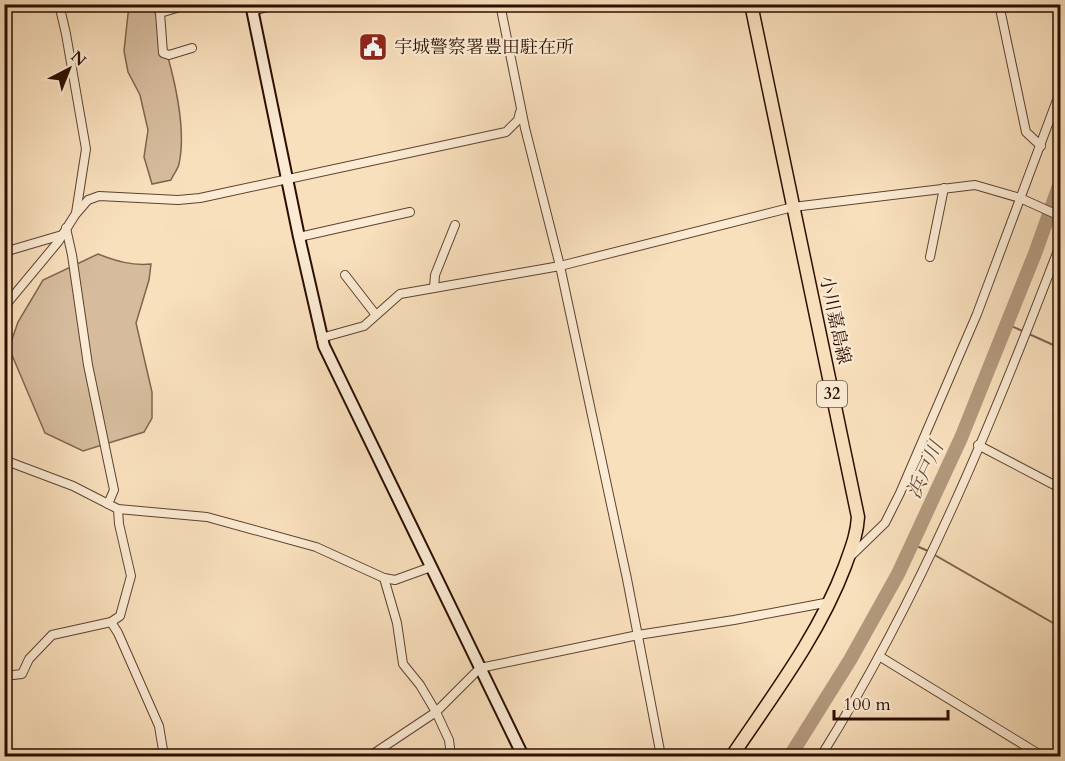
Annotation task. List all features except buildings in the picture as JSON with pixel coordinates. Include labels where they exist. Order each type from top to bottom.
[{"type":"main road","name":"小川嘉島線","points":[[732,756],[810,639],[830,602],[855,540],[858,517],[751,4]]},
{"type":"street","points":[[58,4],[66,34],[86,149],[75,215]]},
{"type":"street","points":[[156,4],[160,13],[164,53],[169,56],[192,48]]},
{"type":"street","points":[[160,13],[190,4]]},
{"type":"street","points":[[279,4],[252,8],[321,338],[523,756]]},
{"type":"street","points":[[500,4],[521,106],[560,266],[638,635],[661,756]]},
{"type":"street","points":[[999,4],[1026,132],[1041,146]]},
{"type":"street","points":[[846,561],[885,523],[900,493],[977,314],[1060,92]]},
{"type":"street","points":[[4,307],[88,200],[99,196],[178,200],[200,198],[506,132],[518,120],[521,106]]},
{"type":"street","points":[[321,338],[364,326],[400,294],[560,266],[793,207],[975,185],[1020,198],[1060,216]]},
{"type":"street","points":[[930,257],[944,188]]},
{"type":"street","points":[[299,237],[410,212]]},
{"type":"street","points":[[434,288],[435,275],[455,225]]},
{"type":"street","points":[[4,252],[64,232]]},
{"type":"street","points":[[64,232],[72,255],[88,365],[114,490],[108,504]]},
{"type":"street","points":[[821,756],[855,703],[921,576],[1027,332],[1060,245]]},
{"type":"street","points":[[345,275],[376,315]]},
{"type":"street","points":[[978,445],[1060,488]]},
{"type":"street","points":[[4,460],[73,486],[118,509],[207,517],[316,547],[384,578],[395,580],[431,567]]},
{"type":"street","points":[[4,676],[22,674],[29,659],[52,635],[111,622],[120,616],[130,576],[118,509]]},
{"type":"street","points":[[384,578],[397,623],[403,664],[420,685],[436,712],[449,740],[451,756]]},
{"type":"street","points":[[370,756],[436,712],[480,668],[638,635],[830,602]]},
{"type":"street","points":[[111,622],[155,717],[164,756]]},
{"type":"street","points":[[879,656],[1042,756]]},
{"type":"shaded area","points":[[129,5],[153,5],[170,63],[179,106],[181,146],[178,166],[171,180],[152,184],[144,157],[148,130],[140,95],[128,72],[124,51]]},
{"type":"shaded area","points":[[98,254],[124,262],[151,264],[149,280],[136,323],[152,392],[152,418],[144,432],[83,451],[45,433],[9,348],[18,322],[43,280]]},
{"type":"waterway","name":"浜戸川","points":[[790,756],[850,660],[898,574],[961,438],[1036,251],[1060,183]]},
{"type":"waterway","points":[[1007,324],[1060,348]]},
{"type":"waterway","points":[[912,544],[928,551]]},
{"type":"waterway","points":[[933,554],[1060,627]]},
{"type":"place","name":"宇城警察署豊田駐在所","points":[[373,47]]}]
